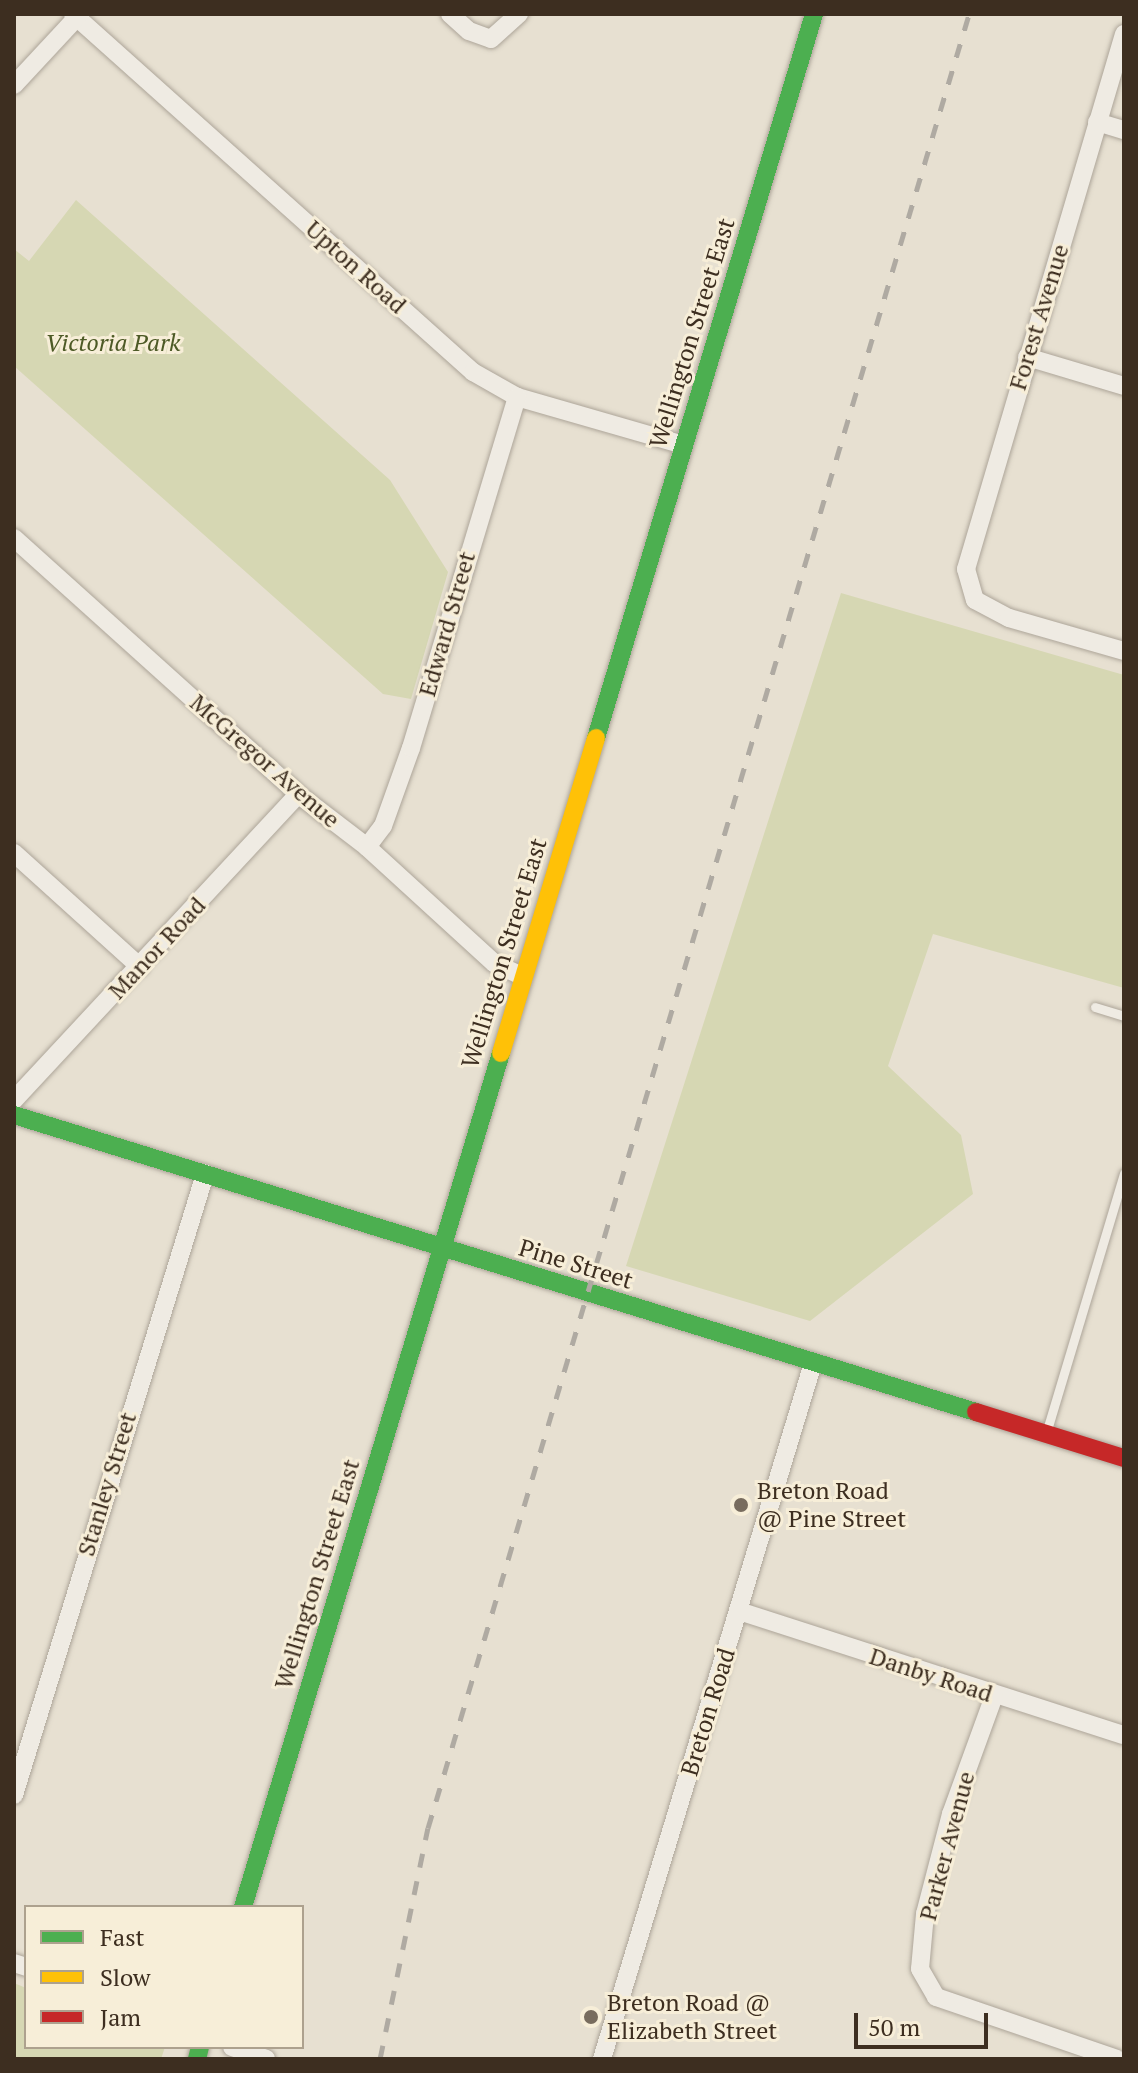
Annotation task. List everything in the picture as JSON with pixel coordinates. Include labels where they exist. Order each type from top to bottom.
[{"type":"main road","name":"Wellington Street East","points":[[244,1905],[814,14]]},
{"type":"main road","name":"Pine Street","points":[[14,1115],[1124,1458]]},
{"type":"street","points":[[450,14],[469,31],[491,39],[519,14]]},
{"type":"street","points":[[14,85],[77,15]]},
{"type":"street","name":"Upton Road","points":[[77,15],[473,372],[517,397],[683,445]]},
{"type":"street","name":"Forest Avenue","points":[[1124,34],[966,569],[975,600],[1009,618],[1124,651]]},
{"type":"street","points":[[1097,122],[1124,130]]},
{"type":"street","points":[[1027,357],[1124,386]]},
{"type":"street","name":"Edward Street","points":[[367,847],[383,826],[411,748],[517,397]]},
{"type":"street","name":"McGregor Avenue","points":[[14,538],[298,794],[367,847],[494,963],[522,976]]},
{"type":"street","name":"Manor Road","points":[[14,1100],[298,794]]},
{"type":"street","points":[[14,853],[140,967]]},
{"type":"street","name":"Stanley Street","points":[[14,1795],[205,1174]]},
{"type":"street","name":"Breton Road","points":[[602,2059],[813,1363]]},
{"type":"street","name":"Danby Road","points":[[739,1611],[994,1696],[1124,1735]]},
{"type":"street","name":"Parker Avenue","points":[[994,1696],[951,1814],[925,1914],[920,1969],[936,1997],[1117,2059]]},
{"type":"street","points":[[238,2049],[266,2059]]},
{"type":"lane","points":[[1095,1007],[1124,1016]]},
{"type":"lane","points":[[1045,1434],[1119,1208],[1124,1173]]},
{"type":"green space","name":"Victoria Park","points":[[76,200],[390,480],[448,572],[411,699],[383,694],[14,366],[14,249],[29,261]]},
{"type":"green space","points":[[841,593],[1124,675],[1124,988],[933,934],[888,1066],[961,1135],[973,1194],[810,1321],[626,1266]]},
{"type":"green space","points":[[14,1983],[24,1987],[24,2049],[164,2049],[161,2059],[14,2059]]},
{"type":"railway","points":[[380,2059],[428,1828],[969,14]]},
{"type":"traffic: fast","points":[[596,738],[814,14]]},
{"type":"traffic: fast","points":[[244,1905],[501,1053]]},
{"type":"traffic: fast","points":[[14,1115],[976,1412]]},
{"type":"traffic: fast","points":[[197,2059],[200,2049]]},
{"type":"traffic: slow","points":[[501,1053],[596,738]]},
{"type":"traffic: jam","points":[[976,1412],[1124,1458]]},
{"type":"place","name":"Breton Road @ Pine Street","points":[[741,1505]]},
{"type":"place","name":"Breton Road @ Elizabeth Street","points":[[591,2017]]}]
